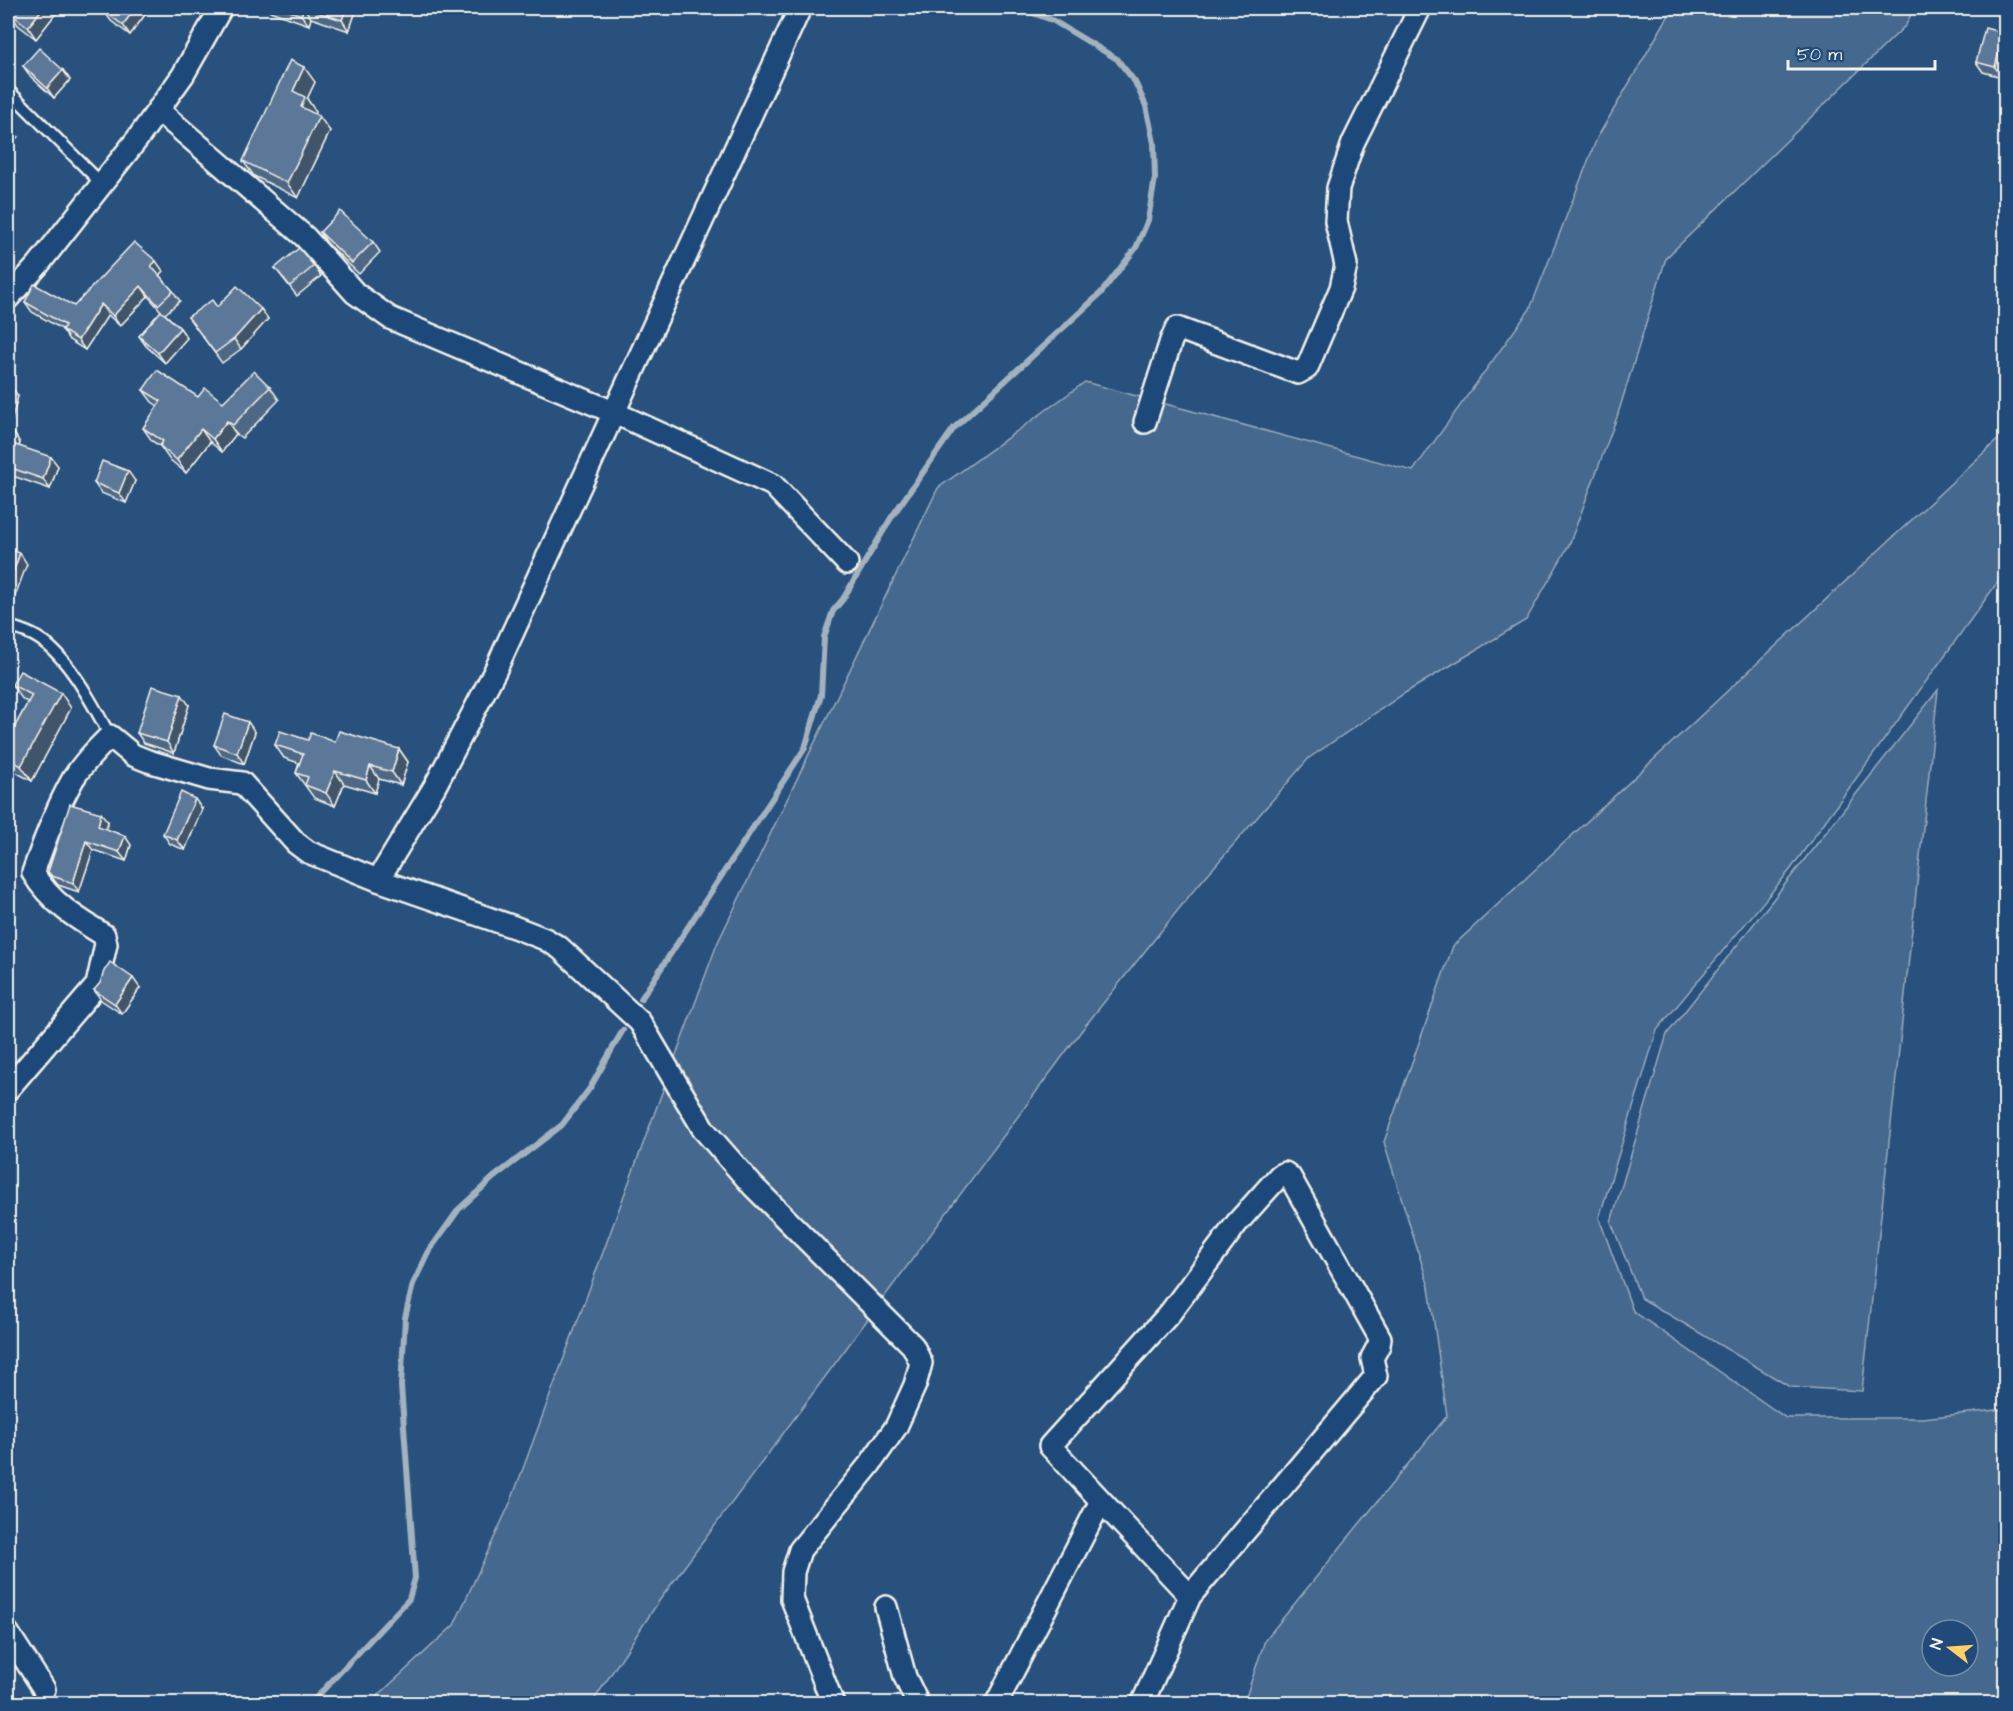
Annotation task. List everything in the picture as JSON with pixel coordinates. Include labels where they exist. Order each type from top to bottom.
[{"type":"street","points":[[8,298],[38,265],[158,110],[183,75],[221,8]]},
{"type":"street","points":[[378,880],[435,786],[495,671],[800,8]]},
{"type":"street","points":[[1145,422],[1171,341],[1178,328],[1241,350],[1285,369],[1298,373],[1307,368],[1341,288],[1346,265],[1336,221],[1338,188],[1353,143],[1420,8]]},
{"type":"street","points":[[158,110],[305,237],[355,293],[390,318],[614,412],[773,484],[847,563]]},
{"type":"street","points":[[8,1089],[97,985],[106,944],[104,935],[76,918],[53,900],[33,873],[47,832],[74,777],[90,756],[110,736],[133,755],[148,761],[209,779],[242,783],[296,843],[308,852],[378,880],[514,927],[545,939],[560,948],[640,1022],[704,1130],[753,1186],[913,1346],[921,1363],[915,1385],[896,1427],[870,1464],[800,1550],[793,1572],[792,1599],[833,1704]]},
{"type":"street","points":[[1142,1704],[1190,1596],[1376,1376],[1372,1358],[1380,1338],[1290,1177],[1285,1173],[1280,1175],[1237,1223],[1170,1313],[1050,1446],[1190,1596]]},
{"type":"street","points":[[996,1704],[1101,1501]]},
{"type":"street","points":[[886,1607],[905,1677],[918,1704]]},
{"type":"street","points":[[8,1633],[44,1689]]},
{"type":"lane","points":[[8,90],[102,184]]},
{"type":"lane","points":[[8,626],[26,631],[41,639],[58,656],[78,680],[110,736]]},
{"type":"shaded area","points":[[1673,8],[1914,8],[1906,25],[1666,258],[1617,417],[1569,545],[1526,620],[1405,693],[1309,758],[1194,890],[1085,1026],[659,1601],[592,1703],[369,1704],[454,1625],[511,1501],[717,944],[938,488],[1085,382],[1413,471],[1530,309],[1597,138]]},
{"type":"shaded area","points":[[2005,433],[2005,572],[1790,870],[1657,1030],[1599,1218],[1633,1311],[1786,1418],[1923,1418],[2005,1409],[2005,1703],[1244,1703],[1265,1640],[1447,1416],[1429,1287],[1384,1142],[1453,946]]},
{"type":"shaded area","points":[[1938,690],[1862,1391],[1790,1387],[1641,1298],[1611,1222],[1667,1034]]},
{"type":"building","points":[[14,8],[43,8],[28,27],[10,13]]},
{"type":"building","points":[[106,8],[135,8],[123,25],[104,11]]},
{"type":"building","points":[[281,8],[304,8],[301,15]]},
{"type":"building","points":[[304,8],[346,8],[342,20]]},
{"type":"building","points":[[1985,28],[2004,33],[1995,67],[1976,62]]},
{"type":"building","points":[[39,48],[63,70],[47,88],[23,66]]},
{"type":"building","points":[[290,60],[304,67],[293,91],[305,97],[301,107],[319,116],[287,183],[243,161]]},
{"type":"building","points":[[340,211],[373,242],[352,263],[320,232]]},
{"type":"building","points":[[134,242],[156,261],[151,266],[173,291],[158,305],[141,286],[113,316],[101,304],[78,340],[62,330],[65,325],[25,302],[34,284],[74,306]]},
{"type":"building","points":[[299,248],[314,266],[290,286],[275,268]]},
{"type":"building","points":[[237,286],[261,309],[234,339],[215,353],[188,317],[212,300],[217,307]]},
{"type":"building","points":[[161,311],[180,328],[158,353],[139,336]]},
{"type":"building","points":[[157,370],[198,397],[205,388],[223,402],[254,371],[270,387],[233,425],[227,421],[213,439],[201,429],[177,460],[160,446],[163,441],[143,428],[161,401],[143,390]]},
{"type":"building","points":[[8,432],[14,433],[10,443],[51,457],[43,479],[8,467]]},
{"type":"building","points":[[102,461],[128,471],[119,493],[94,483]]},
{"type":"building","points":[[8,549],[20,553],[8,586]]},
{"type":"building","points":[[20,671],[61,693],[21,766],[8,758],[8,725],[14,728],[32,695],[12,685]]},
{"type":"building","points":[[152,686],[182,695],[167,742],[137,733]]},
{"type":"building","points":[[225,714],[248,722],[237,753],[214,745]]},
{"type":"building","points":[[280,731],[308,740],[311,733],[335,742],[339,731],[399,749],[392,772],[370,766],[366,780],[335,771],[326,793],[305,785],[308,777],[296,773],[303,754],[275,745]]},
{"type":"building","points":[[181,792],[195,799],[177,840],[163,834]]},
{"type":"building","points":[[70,804],[101,813],[98,826],[125,836],[119,852],[86,841],[73,883],[52,876],[48,872]]},
{"type":"building","points":[[110,962],[133,978],[115,1004],[94,990]]},
{"type":"waterway","points":[[641,999],[805,748],[821,695],[824,637],[833,611],[843,599],[891,518],[954,428],[1101,293],[1136,248],[1148,220],[1155,178],[1154,143],[1146,106],[1135,82],[1117,59],[1052,20],[1019,8]]},
{"type":"waterway","points":[[310,1704],[409,1599],[415,1578],[401,1386],[405,1318],[413,1284],[429,1251],[459,1209],[494,1177],[562,1125],[590,1088],[623,1030]]}]
